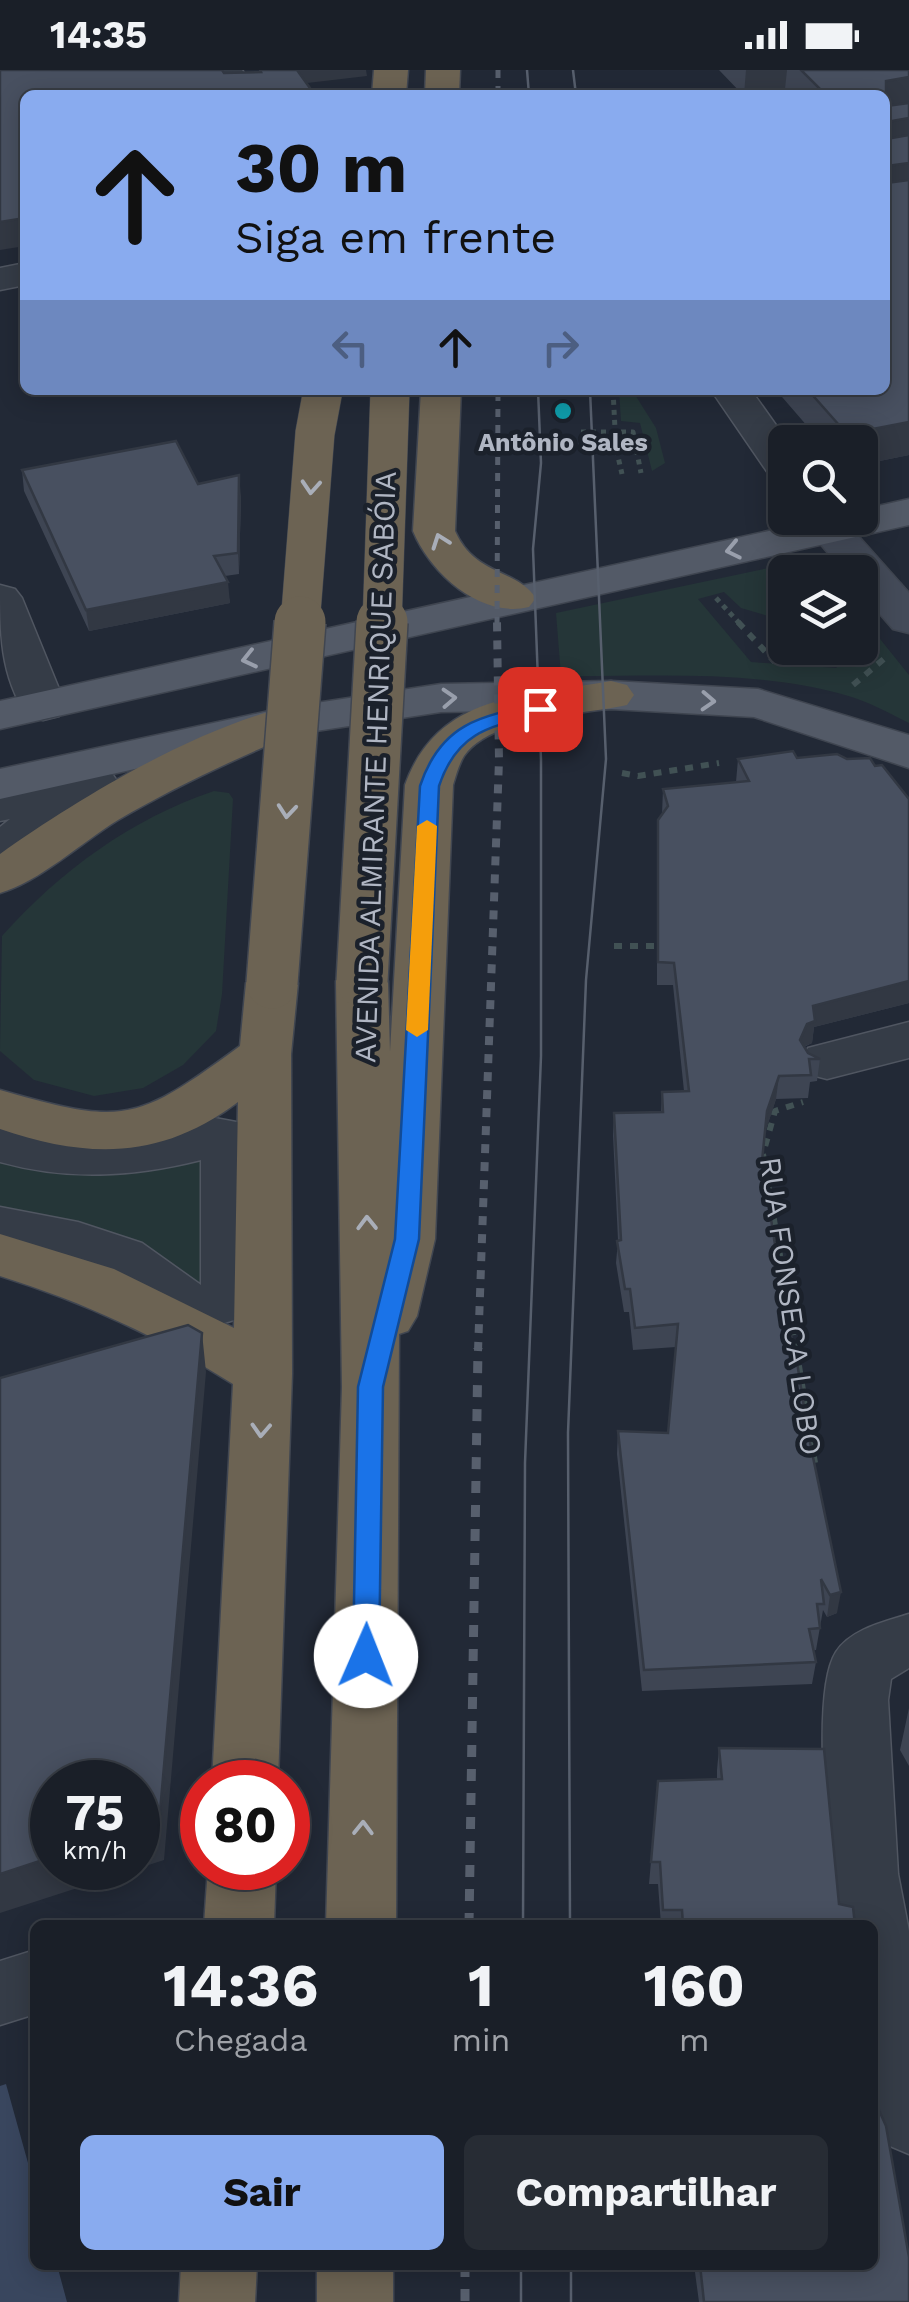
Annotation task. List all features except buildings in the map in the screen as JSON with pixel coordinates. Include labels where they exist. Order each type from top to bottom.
[{"type":"highway","points":[[247,1760],[264,1374],[264,1054],[315,433],[322,395]]},
{"type":"highway","name":"AVENIDA ALMIRANTE HENRIQUE SABÓIA","points":[[361,1920],[370,1387],[362,981],[386,550],[390,395]]},
{"type":"highway","points":[[442,395],[434,531],[441,552],[476,581],[514,598]]},
{"type":"highway","points":[[370,1387],[407,1239],[430,786],[439,757],[457,736],[504,716],[611,695]]},
{"type":"highway","points":[[0,877],[52,838],[130,791],[200,756],[283,722]]},
{"type":"highway","points":[[0,1109],[66,1132],[137,1129],[181,1114],[264,1054]]},
{"type":"highway","points":[[0,1255],[94,1284],[185,1326],[264,1374]]},
{"type":"highway","points":[[217,2302],[219,2270]]},
{"type":"highway","points":[[355,2302],[356,2270]]},
{"type":"main road","points":[[878,516],[909,512]]},
{"type":"main road","points":[[21,711],[775,535]]},
{"type":"main road","points":[[0,784],[283,722],[440,698],[611,695],[758,704],[886,742],[909,754]]},
{"type":"street","points":[[735,395],[768,443]]},
{"type":"street","points":[[835,535],[909,620]]},
{"type":"street","points":[[0,598],[21,711]]},
{"type":"street","points":[[0,806],[96,785],[0,851]]},
{"type":"street","points":[[827,1061],[909,1040]]},
{"type":"street","points":[[0,1143],[24,1150],[87,1157],[130,1155],[215,1137],[228,1138],[230,1299],[216,1306],[190,1306],[161,1292],[126,1260],[41,1234],[0,1227]]},
{"type":"street","points":[[872,1920],[864,1874],[856,1700],[884,1654]]},
{"type":"street","points":[[878,1950],[909,2119]]},
{"type":"street","points":[[0,1993],[30,1984]]},
{"type":"path","points":[[613,395],[614,432],[622,474]]},
{"type":"path","points":[[581,432],[633,432],[641,473]]},
{"type":"path","points":[[713,595],[768,654]]},
{"type":"path","points":[[850,688],[886,657]]},
{"type":"path","points":[[778,665],[784,671]]},
{"type":"path","points":[[622,773],[638,776],[719,762]]},
{"type":"path","points":[[614,946],[668,946]]},
{"type":"path","name":"RUA FONSECA LOBO","points":[[815,1468],[764,1154],[775,1111],[838,1092],[827,1061]]},
{"type":"shaded area","points":[[619,395],[635,395],[656,428],[665,463],[652,471],[640,423],[621,421]]},
{"type":"shaded area","points":[[768,568],[768,616],[741,608],[724,592],[698,599],[751,662],[837,668],[834,665],[878,665],[878,636],[909,675],[909,723],[853,698],[775,681],[704,676],[561,676],[556,613]]},
{"type":"shaded area","points":[[214,791],[229,793],[233,799],[222,994],[216,1031],[183,1065],[143,1088],[94,1096],[34,1080],[0,1051],[2,936],[48,890],[99,850],[154,816]]},
{"type":"shaded area","points":[[202,1155],[206,1291],[0,1213],[0,1156]]},
{"type":"water","points":[[6,2084],[30,2170],[30,2270],[58,2270],[67,2302],[0,2302],[0,2086]]},
{"type":"tram line","points":[[527,70],[529,90]]},
{"type":"tram line","points":[[573,70],[575,90]]},
{"type":"tram line","points":[[523,1920],[525,1463],[541,1056],[541,760],[533,549],[541,463],[538,395]]},
{"type":"tram line","points":[[570,1920],[568,1433],[586,980],[606,759],[590,395]]},
{"type":"tram line","points":[[521,2270],[521,2302]]},
{"type":"tram line","points":[[571,2270],[571,2302]]},
{"type":"railway","points":[[498,70],[498,90]]},
{"type":"railway","points":[[497,623],[498,395]]},
{"type":"railway","points":[[478,1351],[499,760],[497,623]]},
{"type":"railway","points":[[469,1920],[478,1348]]},
{"type":"railway","points":[[465,2270],[465,2302]]},
{"type":"slow traffic","points":[[417,1030],[427,826]]},
{"type":"place","name":"Antônio Sales","points":[[563,411]]},
{"type":"route","points":[[366,1656],[370,1387],[407,1239],[430,786],[439,757],[457,736],[504,716],[540,709]]}]
